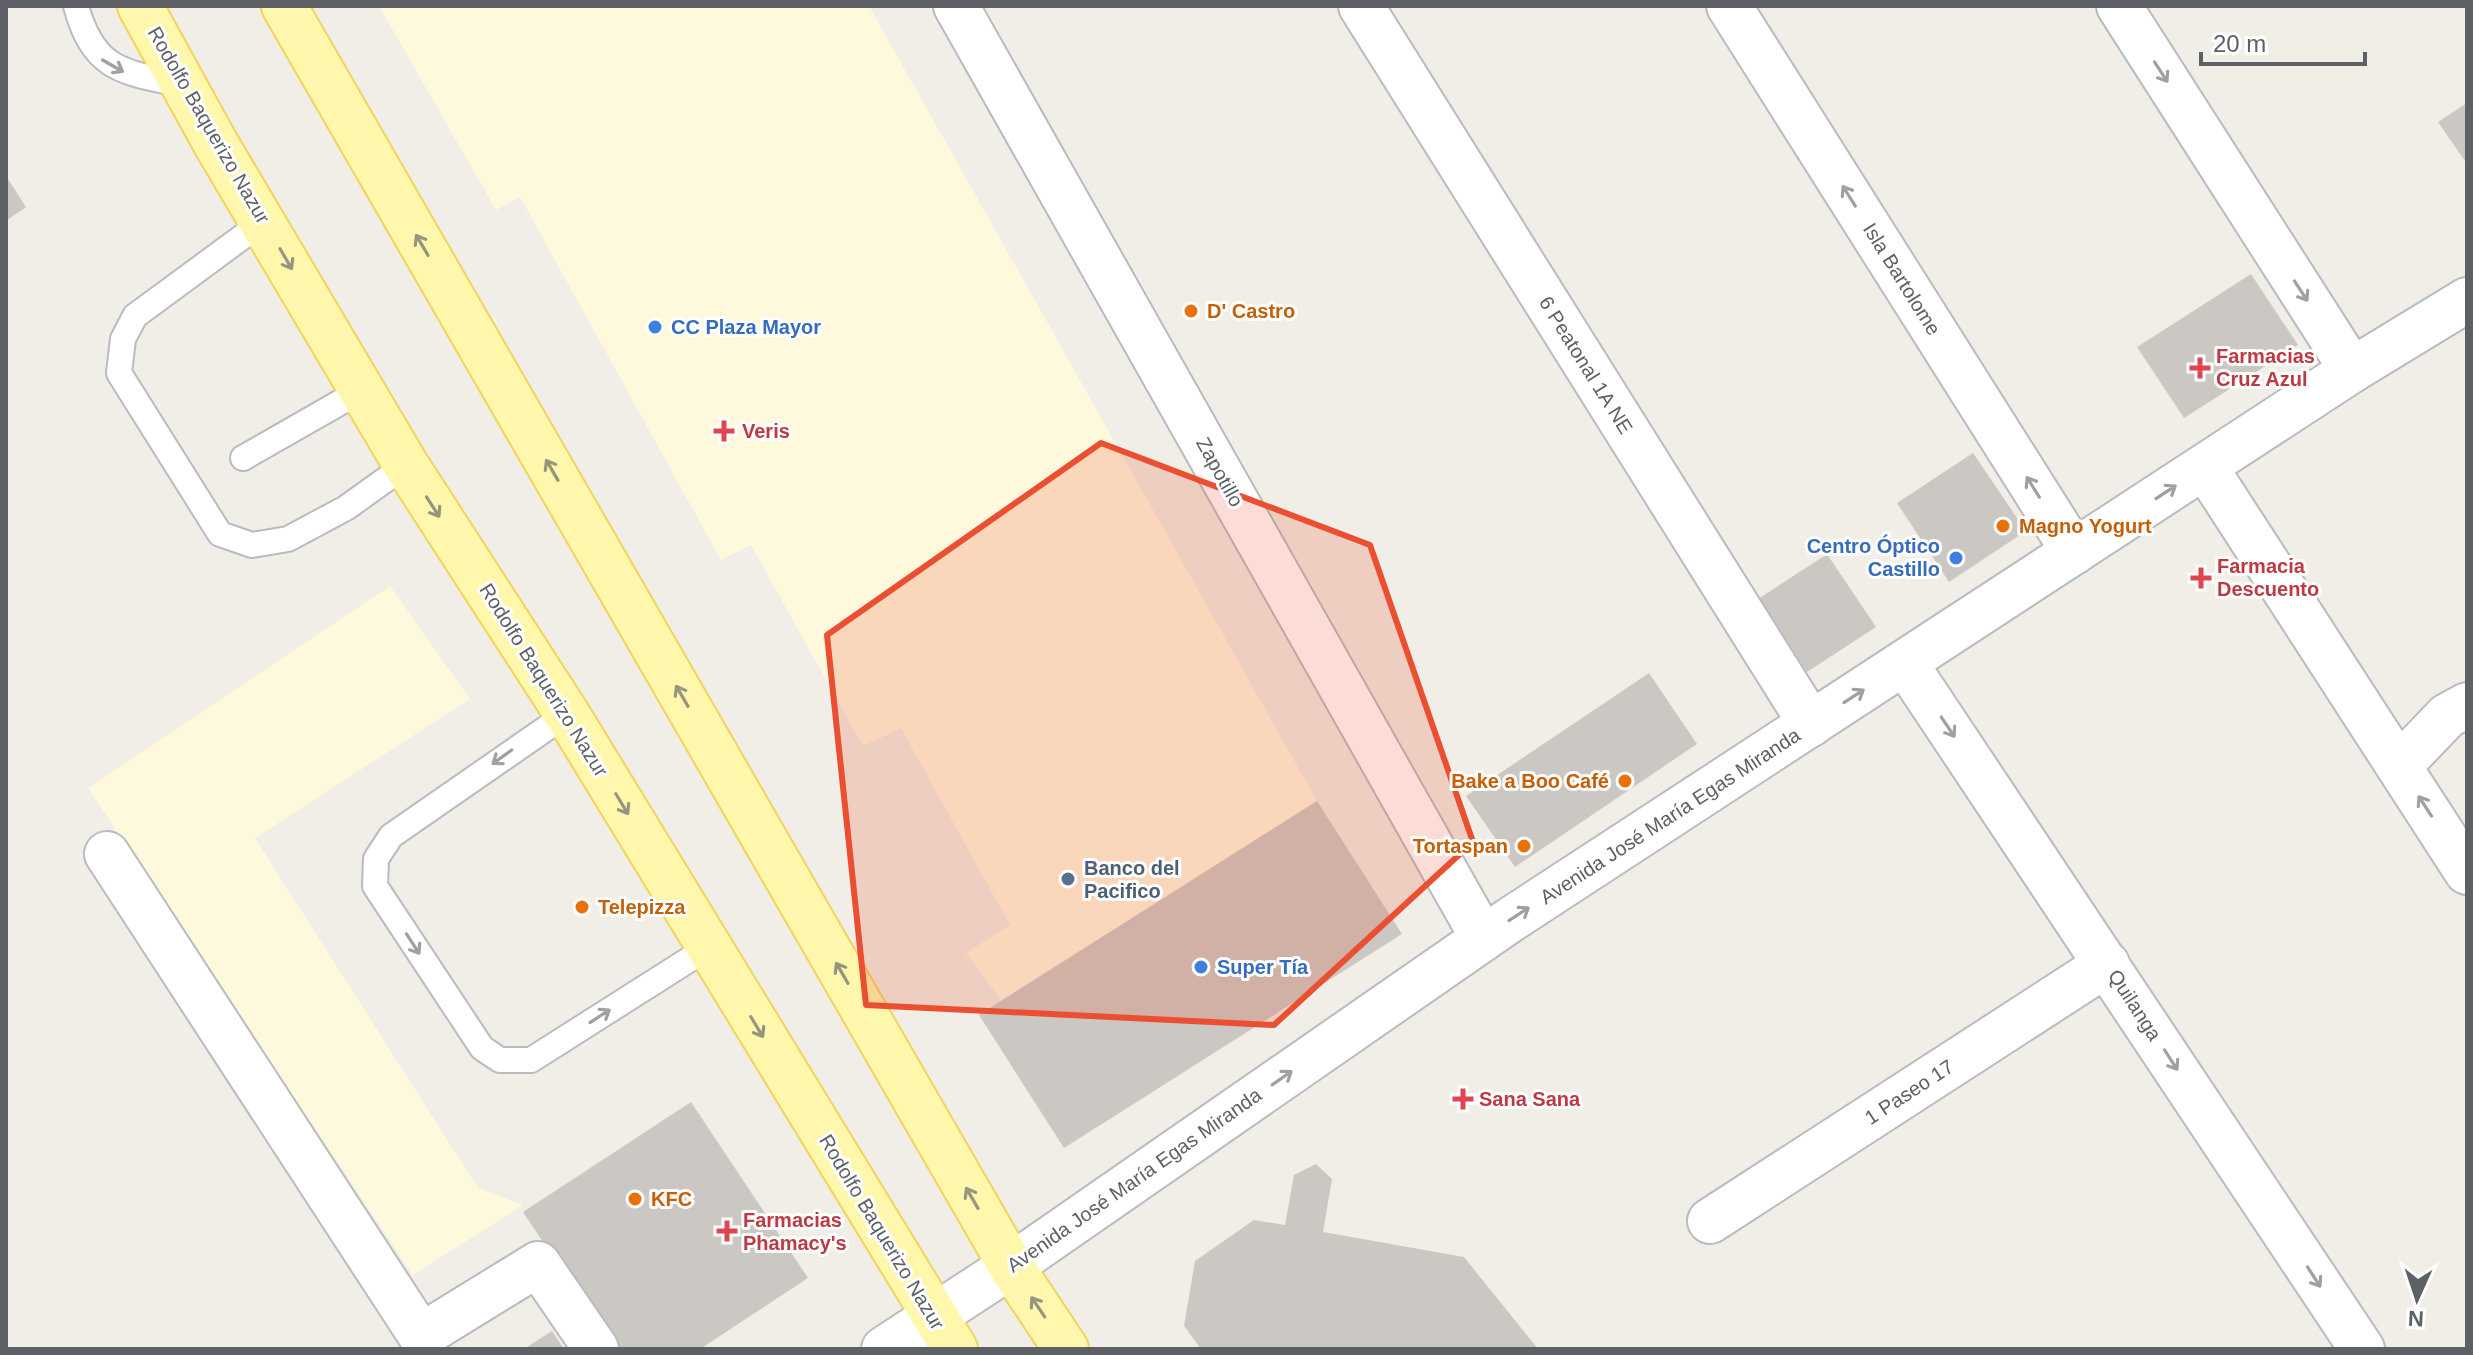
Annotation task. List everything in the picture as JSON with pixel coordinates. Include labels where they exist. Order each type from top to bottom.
[{"type":"main road","name":"Rodolfo Baquerizo Nazur","points":[[140,6],[406,465],[567,714],[944,1333]]},
{"type":"main road","points":[[284,6],[1011,1266],[1066,1349]]},
{"type":"street","name":"Zapotillo","points":[[956,6],[1483,938]]},
{"type":"street","name":"6 Peatonal 1A NE","points":[[1361,6],[1811,724]]},
{"type":"street","name":"Isla Bartolome","points":[[1729,6],[2074,552]]},
{"type":"street","points":[[2119,6],[2352,370]]},
{"type":"street","name":"Avenida José María Egas Miranda","points":[[884,1349],[944,1333],[1011,1266],[1483,938],[2352,370],[2467,300]]},
{"type":"street","points":[[2205,467],[2467,872]]},
{"type":"street","name":"Quilanga","points":[[1905,663],[2362,1349]]},
{"type":"street","points":[[2399,766],[2447,716],[2467,705]]},
{"type":"street","points":[[107,854],[421,1336],[538,1264],[596,1349]]},
{"type":"street","name":"1 Paseo 17","points":[[1710,1221],[2107,964]]},
{"type":"lane","points":[[76,6],[90,44],[106,64],[125,72],[184,85]]},
{"type":"lane","points":[[264,221],[135,316],[123,339],[119,373],[220,534],[252,545],[288,539],[346,508],[406,465]]},
{"type":"lane","points":[[243,458],[362,390]]},
{"type":"lane","points":[[567,714],[391,836],[376,859],[375,886],[482,1048],[500,1060],[531,1060],[709,947]]},
{"type":"highlighted area","points":[[1101,443],[1370,545],[1473,842],[1274,1025],[866,1005],[827,635]]},
{"type":"shaded area","points":[[379,6],[869,6],[1317,801],[1001,1000],[966,953],[1010,925],[901,728],[863,746],[751,545],[721,560],[520,197],[496,210]]},
{"type":"shaded area","points":[[390,586],[470,699],[255,838],[478,1188],[523,1205],[413,1275],[88,788]]},
{"type":"building","points":[[2467,103],[2467,164],[2438,122]]},
{"type":"building","points":[[6,176],[26,207],[6,221]]},
{"type":"building","points":[[2251,274],[2298,345],[2184,418],[2137,347]]},
{"type":"building","points":[[1973,453],[2026,531],[1949,582],[1897,503]]},
{"type":"building","points":[[1827,554],[1876,627],[1807,672],[1758,599]]},
{"type":"building","points":[[1649,673],[1697,744],[1515,867],[1466,796]]},
{"type":"building","name":"Super Tía","points":[[1317,801],[1402,934],[1064,1148],[979,1015]]},
{"type":"building","points":[[691,1102],[808,1278],[700,1349],[614,1349],[523,1212]]},
{"type":"building","points":[[1316,1164],[1332,1179],[1323,1232],[1464,1257],[1538,1349],[1201,1349],[1184,1326],[1195,1261],[1254,1220],[1285,1225],[1294,1175]]},
{"type":"building","points":[[552,1331],[564,1349],[524,1349]]},
{"type":"place","name":"D' Castro","points":[[1191,311]]},
{"type":"place","name":"CC Plaza Mayor","points":[[655,327]]},
{"type":"place","name":"Farmacias Cruz Azul","points":[[2200,368]]},
{"type":"place","name":"Veris","points":[[724,431]]},
{"type":"place","name":"Magno Yogurt","points":[[2003,526]]},
{"type":"place","name":"Centro Óptico Castillo","points":[[1956,558]]},
{"type":"place","name":"Farmacia Descuento","points":[[2201,578]]},
{"type":"place","name":"Bake a Boo Café","points":[[1625,781]]},
{"type":"place","name":"Tortaspan","points":[[1524,846]]},
{"type":"place","name":"Banco del Pacifico","points":[[1068,879]]},
{"type":"place","name":"Telepizza","points":[[582,907]]},
{"type":"place","name":"Super Tía","points":[[1201,967]]},
{"type":"place","name":"Sana Sana","points":[[1463,1099]]},
{"type":"place","name":"KFC","points":[[635,1199]]},
{"type":"place","name":"Farmacias Phamacy's","points":[[727,1231]]}]
